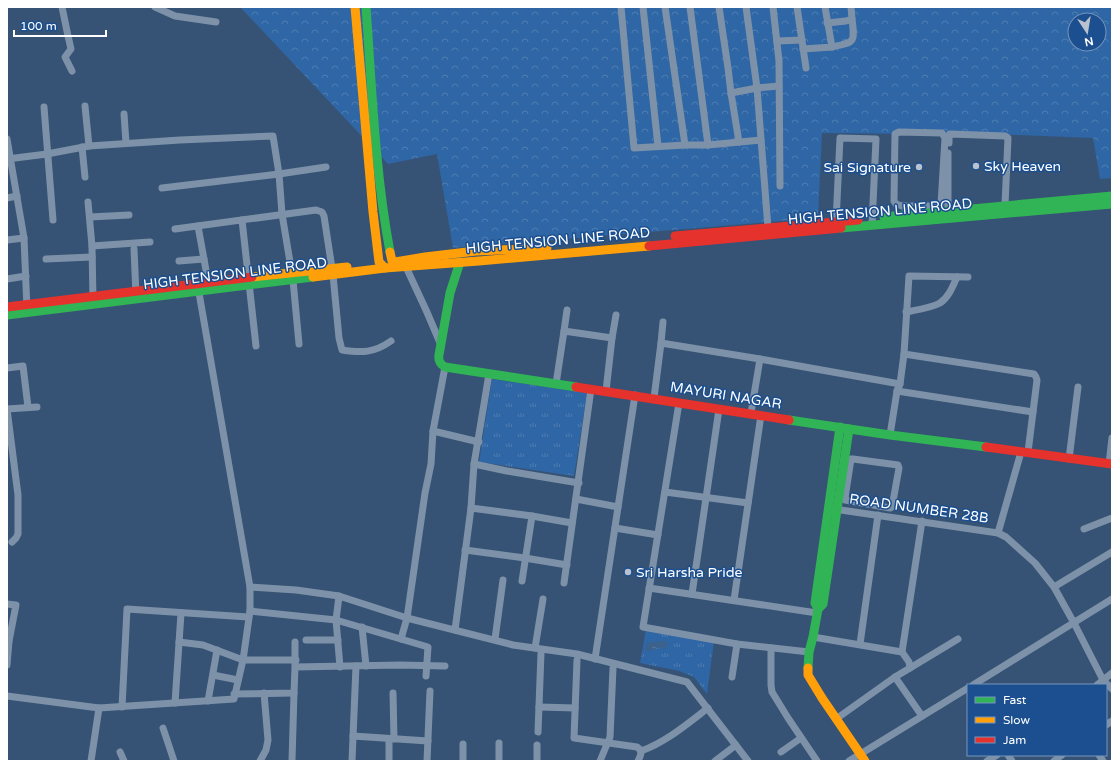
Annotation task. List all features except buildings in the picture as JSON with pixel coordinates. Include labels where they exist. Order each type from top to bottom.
[{"type":"main road","points":[[355,7],[368,164],[382,265]]},
{"type":"main road","points":[[366,7],[379,180],[391,258],[395,262],[459,258],[450,293],[438,360],[440,364],[445,367]]},
{"type":"main road","name":"HIGH TENSION LINE ROAD","points":[[7,315],[27,308],[382,265],[406,267],[459,258],[479,261],[768,228],[836,222],[872,222],[935,209],[948,211],[1112,196]]},
{"type":"main road","name":"HIGH TENSION LINE ROAD","points":[[622,244],[872,222],[1112,204]]},
{"type":"main road","points":[[7,307],[27,308]]},
{"type":"main road","name":"MAYURI NAGAR","points":[[445,367],[890,435],[1110,464]]},
{"type":"main road","points":[[845,428],[840,481],[833,509],[823,604],[817,611],[809,652],[808,675],[862,758]]},
{"type":"street","points":[[62,7],[71,49],[65,57],[72,70]]},
{"type":"street","points":[[155,7],[175,16],[216,22]]},
{"type":"street","points":[[621,7],[634,148],[685,144],[708,145],[761,140]]},
{"type":"street","points":[[643,7],[658,146]]},
{"type":"street","points":[[665,7],[685,144]]},
{"type":"street","points":[[690,7],[708,145]]},
{"type":"street","points":[[719,7],[728,68],[730,94],[738,142]]},
{"type":"street","points":[[746,7],[757,88],[768,228]]},
{"type":"street","points":[[773,7],[779,61],[780,186]]},
{"type":"street","points":[[797,7],[806,68]]},
{"type":"street","points":[[825,7],[832,47]]},
{"type":"street","points":[[803,49],[832,47],[852,41],[854,37],[851,7]]},
{"type":"street","points":[[827,23],[852,18]]},
{"type":"street","points":[[777,41],[802,40]]},
{"type":"street","points":[[730,94],[757,88],[779,86]]},
{"type":"street","points":[[85,106],[85,177]]},
{"type":"street","points":[[44,107],[53,220]]},
{"type":"street","points":[[124,114],[126,143]]},
{"type":"street","points":[[896,133],[944,134],[942,203],[935,209],[902,206],[896,204],[894,201],[896,133]]},
{"type":"street","points":[[948,211],[950,134],[1005,136],[1008,138],[1005,205]]},
{"type":"street","points":[[9,159],[47,154],[85,146],[273,136],[300,344]]},
{"type":"street","points":[[7,138],[9,159],[24,238],[27,308]]},
{"type":"street","points":[[836,222],[840,138],[876,139],[872,222]]},
{"type":"street","points":[[162,188],[326,167]]},
{"type":"street","points":[[7,198],[17,196]]},
{"type":"street","points":[[88,202],[92,246],[93,300]]},
{"type":"street","points":[[902,206],[905,208],[906,215]]},
{"type":"street","points":[[175,229],[316,210],[322,212],[324,216],[339,338],[342,350],[352,352],[371,351],[382,348],[391,341]]},
{"type":"street","points":[[90,217],[129,215]]},
{"type":"street","points":[[242,220],[256,346]]},
{"type":"street","points":[[198,226],[209,286]]},
{"type":"street","points":[[7,240],[24,238]]},
{"type":"street","points":[[92,246],[150,242]]},
{"type":"street","points":[[134,249],[136,295]]},
{"type":"street","points":[[46,259],[92,257]]},
{"type":"street","points":[[179,261],[204,259]]},
{"type":"street","points":[[406,267],[441,345]]},
{"type":"street","points":[[7,279],[26,276]]},
{"type":"street","points":[[890,435],[904,354],[909,276],[968,277]]},
{"type":"street","points":[[906,312],[933,306],[941,302],[950,291],[957,277]]},
{"type":"street","points":[[7,696],[98,708],[234,700],[234,694],[244,660],[249,614],[250,587],[198,287]]},
{"type":"street","points":[[556,384],[567,310]]},
{"type":"street","points":[[606,391],[616,315]]},
{"type":"street","points":[[654,398],[663,322]]},
{"type":"street","points":[[564,331],[612,338]]},
{"type":"street","points":[[661,343],[760,359],[1033,412]]},
{"type":"street","points":[[904,354],[1034,374],[1036,377],[1033,412],[1025,452],[998,533],[1006,537],[1035,563],[1054,587],[1104,680],[1112,688]]},
{"type":"street","points":[[751,413],[760,359]]},
{"type":"street","points":[[7,368],[23,366],[28,407]]},
{"type":"street","points":[[401,639],[407,618],[425,493],[431,464],[433,430],[445,367]]},
{"type":"street","points":[[455,630],[471,508],[474,464],[479,442],[489,374]]},
{"type":"street","points":[[1069,459],[1078,387]]},
{"type":"street","points":[[564,583],[592,389]]},
{"type":"street","points":[[595,659],[635,395]]},
{"type":"street","points":[[679,402],[643,627],[737,644],[809,652]]},
{"type":"street","points":[[12,542],[18,534],[18,495],[7,409],[38,407]]},
{"type":"street","points":[[692,594],[719,409]]},
{"type":"street","points":[[734,600],[761,415]]},
{"type":"street","points":[[433,430],[479,442]]},
{"type":"street","points":[[1110,464],[1112,438]]},
{"type":"street","points":[[852,459],[898,466],[892,507],[890,508],[845,500],[840,481],[852,459]]},
{"type":"street","points":[[474,464],[579,483]]},
{"type":"street","points":[[665,492],[748,503]]},
{"type":"street","points":[[576,499],[618,507]]},
{"type":"street","points":[[471,508],[572,523]]},
{"type":"street","name":"ROAD NUMBER 28B","points":[[833,509],[998,533]]},
{"type":"street","points":[[860,644],[878,515]]},
{"type":"street","points":[[522,581],[532,516]]},
{"type":"street","points":[[1084,529],[1112,518]]},
{"type":"street","points":[[910,668],[909,662],[902,652],[922,521]]},
{"type":"street","points":[[615,528],[658,534]]},
{"type":"street","points":[[465,550],[567,565]]},
{"type":"street","points":[[1054,587],[1112,552]]},
{"type":"street","points":[[495,639],[502,580]]},
{"type":"street","points":[[250,587],[296,590],[339,596],[407,618],[455,630],[513,644],[577,654],[687,682],[748,761]]},
{"type":"street","points":[[649,588],[817,611]]},
{"type":"street","points":[[339,596],[336,620],[340,666]]},
{"type":"street","points":[[535,648],[543,600]]},
{"type":"street","points":[[974,684],[1112,600]]},
{"type":"street","points":[[7,604],[16,605],[8,641],[7,666]]},
{"type":"street","points":[[122,707],[127,609],[181,613],[249,614],[336,620],[428,647],[426,676]]},
{"type":"street","points":[[175,703],[181,613]]},
{"type":"street","points":[[362,627],[366,666]]},
{"type":"street","points":[[813,637],[902,652]]},
{"type":"street","points":[[836,719],[910,668],[958,639]]},
{"type":"street","points":[[306,640],[338,640]]},
{"type":"street","points":[[179,642],[203,645],[244,660],[340,666],[445,666]]},
{"type":"street","points":[[292,761],[296,664],[295,642]]},
{"type":"street","points":[[732,677],[737,644]]},
{"type":"street","points":[[771,648],[772,692],[817,761]]},
{"type":"street","points":[[208,701],[218,650]]},
{"type":"street","points":[[538,732],[541,653]]},
{"type":"street","points":[[577,660],[574,738],[637,747],[641,751]]},
{"type":"street","points":[[352,761],[356,666]]},
{"type":"street","points":[[600,761],[610,738],[613,668]]},
{"type":"street","points":[[1098,684],[1112,673]]},
{"type":"street","points":[[213,675],[238,680]]},
{"type":"street","points":[[895,678],[922,716]]},
{"type":"street","points":[[427,761],[430,691]]},
{"type":"street","points":[[849,761],[862,758],[922,716],[967,691]]},
{"type":"street","points":[[260,761],[266,750],[268,740],[264,693]]},
{"type":"street","points":[[234,694],[294,693]]},
{"type":"street","points":[[388,761],[391,739],[393,693]]},
{"type":"street","points":[[539,707],[575,708]]},
{"type":"street","points":[[91,761],[98,708]]},
{"type":"street","points":[[641,751],[661,742],[708,708]]},
{"type":"street","points":[[163,728],[174,761]]},
{"type":"street","points":[[353,736],[428,741]]},
{"type":"street","points":[[781,752],[801,738]]},
{"type":"street","points":[[499,743],[499,761]]},
{"type":"street","points":[[463,744],[463,761]]},
{"type":"street","points":[[537,745],[537,761]]},
{"type":"street","points":[[715,761],[736,745]]},
{"type":"street","points":[[638,761],[641,751]]},
{"type":"street","points":[[120,752],[124,761]]},
{"type":"green space","points":[[240,7],[1112,7],[1112,178],[1100,179],[1093,138],[1018,135],[822,133],[818,218],[453,248],[437,154],[388,164]]},
{"type":"green space","points":[[492,379],[587,393],[574,476],[479,462]]},
{"type":"green space","points":[[646,629],[714,641],[707,694],[694,677],[679,671],[640,663]]},
{"type":"water","points":[[664,641],[668,644],[665,649],[660,648],[648,651],[645,650],[646,645],[650,642]]},
{"type":"traffic: fast","points":[[366,7],[377,161],[390,252]]},
{"type":"traffic: fast","points":[[884,217],[1112,196]]},
{"type":"traffic: fast","points":[[841,228],[1112,204]]},
{"type":"traffic: fast","points":[[460,262],[450,293],[439,361],[445,367],[576,387]]},
{"type":"traffic: fast","points":[[7,315],[313,277]]},
{"type":"traffic: fast","points":[[789,420],[986,447]]},
{"type":"traffic: fast","points":[[808,668],[809,652],[818,609],[815,603],[840,427]]},
{"type":"traffic: fast","points":[[818,609],[823,604],[849,429]]},
{"type":"traffic: slow","points":[[355,7],[373,212],[379,262],[385,268]]},
{"type":"traffic: slow","points":[[313,277],[385,268],[649,246]]},
{"type":"traffic: slow","points":[[390,252],[392,261],[395,262],[476,251],[547,248]]},
{"type":"traffic: slow","points":[[252,277],[347,267]]},
{"type":"traffic: slow","points":[[808,668],[808,675],[822,698],[865,761]]},
{"type":"traffic: jam","points":[[675,236],[858,220]]},
{"type":"traffic: jam","points":[[649,246],[841,228]]},
{"type":"traffic: jam","points":[[7,307],[252,277]]},
{"type":"traffic: jam","points":[[576,387],[789,420]]},
{"type":"traffic: jam","points":[[986,447],[1112,464]]},
{"type":"place","name":"Sky Heaven","points":[[976,166]]},
{"type":"place","name":"Sai Signature","points":[[919,167]]},
{"type":"place","name":"Sri Harsha Pride","points":[[628,572]]}]
